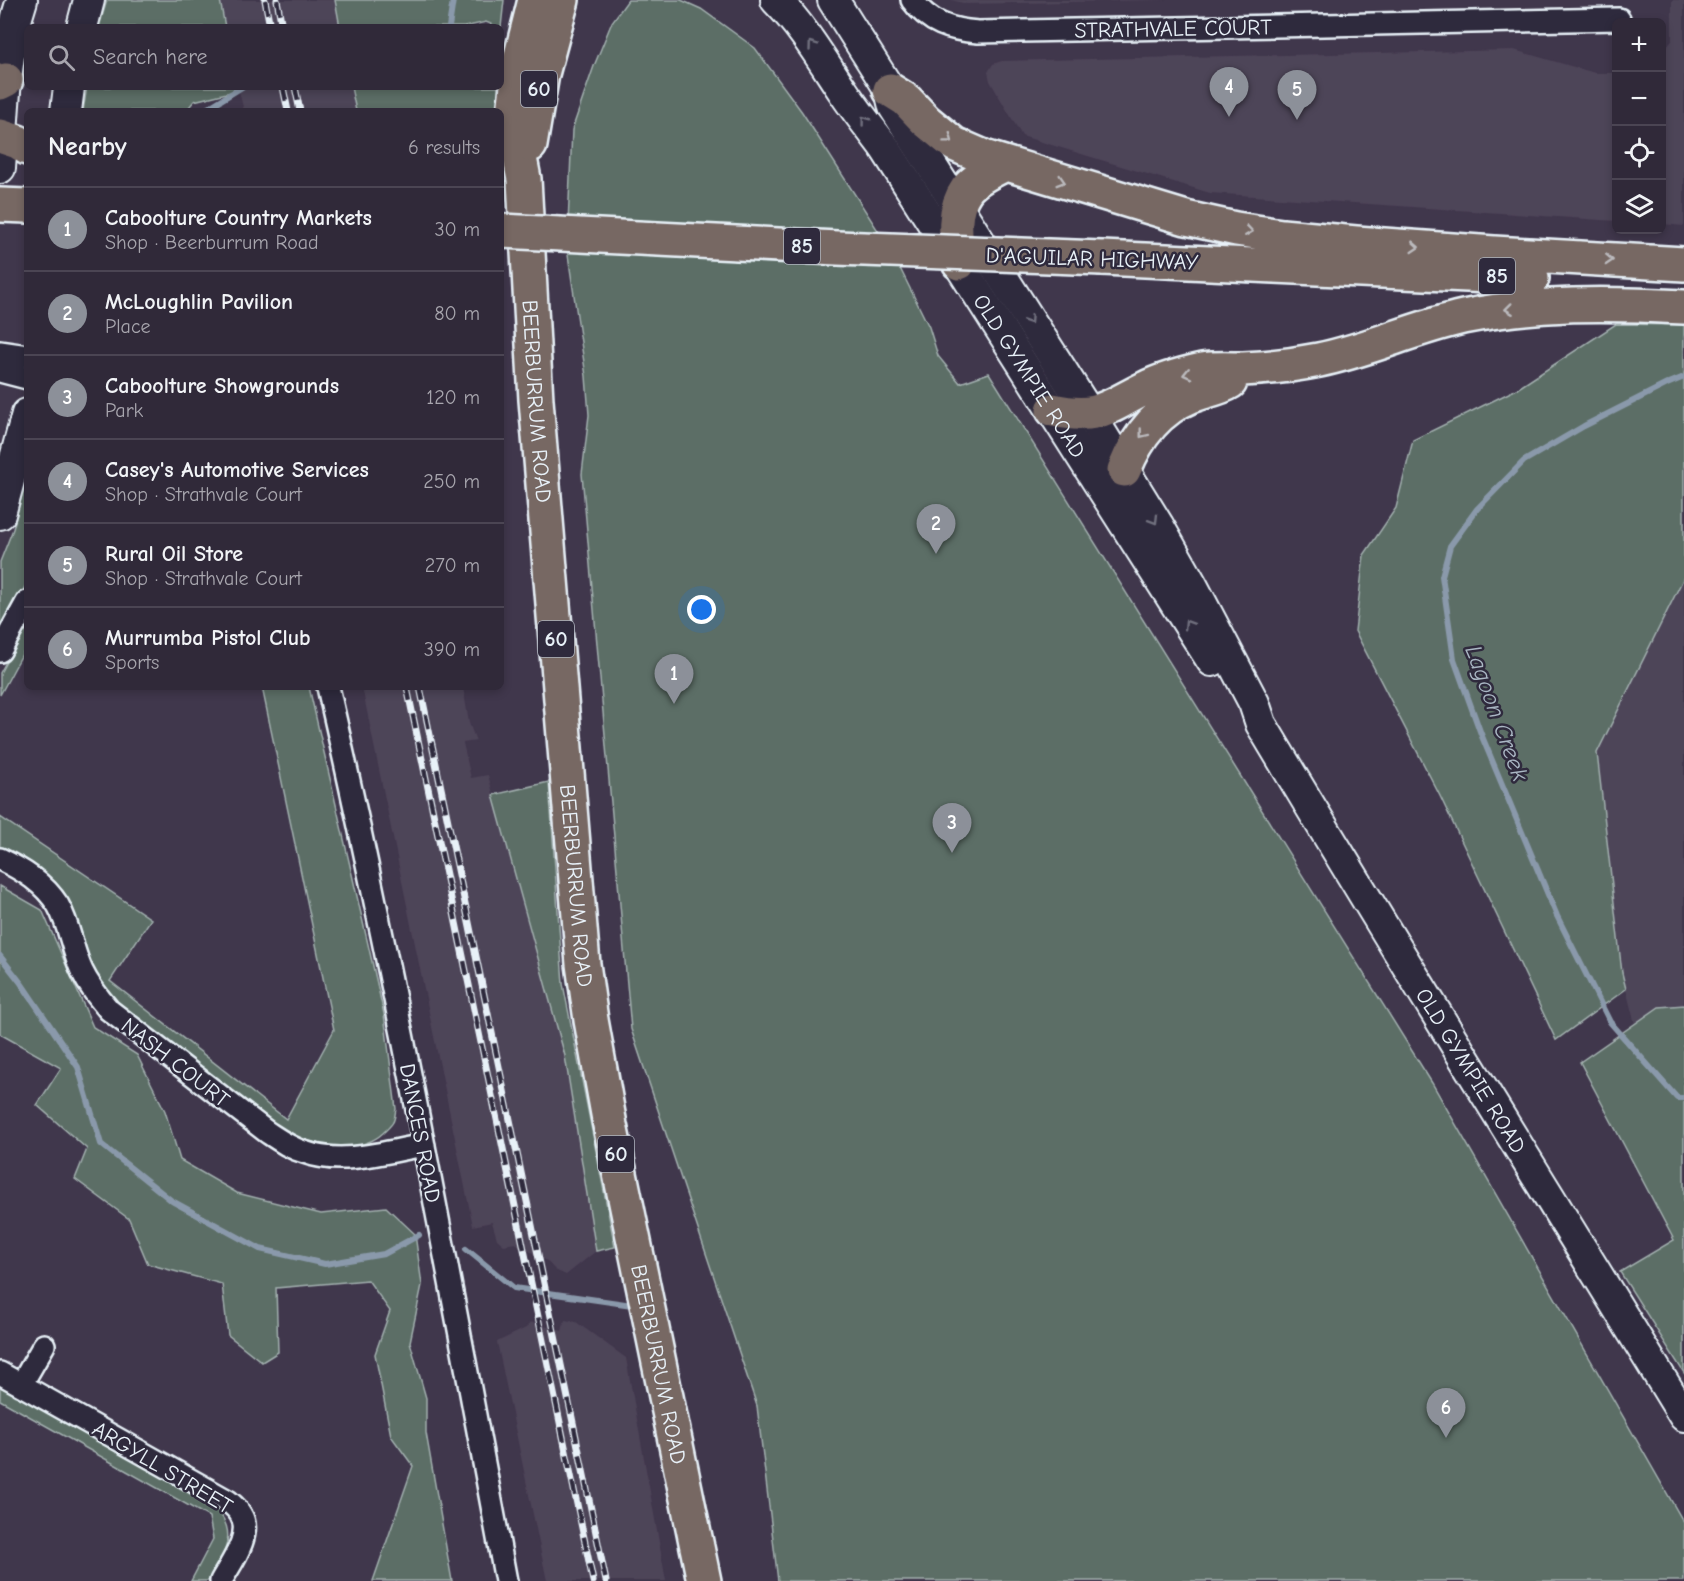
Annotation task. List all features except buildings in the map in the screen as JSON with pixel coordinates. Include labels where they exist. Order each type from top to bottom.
[{"type":"main road","points":[[7,147],[3,81],[22,0]]},
{"type":"main road","points":[[83,24],[89,0]]},
{"type":"main road","name":"60","points":[[514,0],[511,37],[520,60]]},
{"type":"main road","name":"BEERBURRUM ROAD","points":[[534,0],[520,60],[513,122],[524,179],[536,400],[583,964],[610,1125],[704,1581]]},
{"type":"main road","name":"BEERBURRUM ROAD","points":[[524,179],[542,74],[562,0]]},
{"type":"main road","name":"OLD GYMPIE ROAD","points":[[776,0],[793,19],[885,148],[1243,709],[1261,724]]},
{"type":"main road","name":"OLD GYMPIE ROAD","points":[[833,0],[890,90],[894,107],[1124,470],[1192,585],[1254,703],[1261,724],[1463,1060],[1573,1233],[1684,1416]]},
{"type":"main road","points":[[66,108],[69,90]]},
{"type":"main road","points":[[890,90],[906,100],[926,121],[954,144],[1005,164],[1186,218],[1282,236],[1391,245],[1648,278],[1684,307]]},
{"type":"main road","points":[[960,263],[956,235],[958,207],[966,189],[981,177],[1005,164]]},
{"type":"main road","points":[[0,205],[24,206]]},
{"type":"main road","name":"D'AGUILAR HIGHWAY","points":[[504,231],[837,248],[1648,278],[1684,285]]},
{"type":"main road","points":[[1053,410],[1067,413],[1089,413],[1106,410],[1148,386],[1176,376],[1204,370],[1277,367],[1323,359],[1462,318],[1498,311],[1568,304],[1648,278]]},
{"type":"main road","points":[[1124,470],[1141,435],[1153,421],[1189,397],[1227,384],[1245,369]]},
{"type":"main road","points":[[0,514],[24,425]]},
{"type":"street","name":"STRATHVALE COURT","points":[[912,0],[931,19],[943,27],[978,32],[1612,19]]},
{"type":"street","points":[[0,352],[24,356]]},
{"type":"street","points":[[0,371],[24,377]]},
{"type":"street","points":[[0,651],[24,607]]},
{"type":"street","name":"DANCES ROAD","points":[[329,690],[363,840],[424,1145],[506,1581]]},
{"type":"street","name":"NASH COURT","points":[[0,859],[25,871],[43,886],[57,904],[66,921],[81,970],[109,1010],[267,1132],[297,1150],[328,1158],[348,1158],[424,1145]]},
{"type":"street","points":[[21,1385],[44,1345]]},
{"type":"street","name":"ARGYLL STREET","points":[[0,1373],[235,1507],[244,1521],[244,1532],[237,1553],[221,1581]]},
{"type":"shaded area","points":[[220,0],[335,0],[339,24],[224,24]]},
{"type":"shaded area","points":[[951,0],[1167,0],[967,4]]},
{"type":"shaded area","points":[[1672,0],[1684,0],[1684,226],[1666,224],[1666,48],[1672,41]]},
{"type":"shaded area","points":[[1514,50],[1595,73],[1612,73],[1612,221],[1210,193],[1022,136],[990,81],[988,72],[993,64],[1002,61]]},
{"type":"shaded area","points":[[239,90],[352,90],[355,108],[243,108]]},
{"type":"shaded area","points":[[1684,577],[1684,1213],[1622,974],[1597,753]]},
{"type":"shaded area","points":[[363,690],[464,690],[469,723],[476,741],[463,743],[471,778],[488,775],[565,1056],[596,1251],[566,1275],[515,1243],[504,1245],[497,1239],[492,1222],[473,1226]]},
{"type":"shaded area","points":[[565,1320],[576,1322],[626,1358],[666,1581],[547,1581],[497,1342],[526,1328],[530,1322],[562,1331]]},
{"type":"green space","points":[[107,0],[220,0],[224,24],[100,24]]},
{"type":"green space","points":[[335,0],[504,0],[501,24],[486,22],[477,24],[339,24]]},
{"type":"green space","points":[[628,0],[681,0],[701,9],[755,48],[802,112],[893,254],[929,327],[938,356],[960,383],[989,373],[1432,1083],[1684,1523],[1684,1581],[778,1581],[757,1406],[631,1029],[582,474],[589,415],[586,376],[567,248],[572,130],[612,22]]},
{"type":"green space","points":[[86,90],[239,90],[194,101],[188,108],[84,108]]},
{"type":"green space","points":[[352,90],[498,90],[498,108],[355,108]]},
{"type":"green space","points":[[1616,324],[1684,325],[1684,577],[1597,753],[1622,973],[1626,989],[1556,1040],[1440,796],[1355,631],[1364,555],[1396,508],[1413,440],[1517,389]]},
{"type":"green space","points":[[24,488],[24,588],[0,631],[0,562],[13,529]]},
{"type":"green space","points":[[24,629],[24,651],[0,695],[0,673]]},
{"type":"green space","points":[[263,690],[310,690],[384,1014],[396,1109],[391,1125],[372,1141],[359,1145],[330,1145],[300,1139],[275,1129],[132,1017],[105,993],[89,966],[76,922],[0,852],[0,817],[151,919],[110,981],[286,1119],[334,1030]]},
{"type":"green space","points":[[549,782],[563,984],[615,1247],[596,1251],[565,1056],[493,795]]},
{"type":"green space","points":[[0,886],[42,910],[93,1027],[137,1055],[165,1111],[180,1160],[237,1193],[321,1214],[386,1207],[415,1234],[422,1285],[410,1342],[426,1398],[426,1433],[452,1581],[373,1581],[413,1466],[391,1436],[375,1354],[390,1311],[368,1280],[276,1288],[278,1352],[262,1362],[228,1335],[222,1284],[148,1264],[129,1219],[75,1179],[87,1149],[37,1105],[61,1068],[0,1034]]},
{"type":"green space","points":[[1684,1005],[1684,1373],[1620,1272],[1674,1240],[1580,1062],[1659,1007]]},
{"type":"green space","points":[[0,1386],[214,1506],[222,1516],[228,1535],[224,1552],[208,1581],[191,1581],[213,1539],[209,1517],[0,1400]]},
{"type":"waterway","points":[[449,24],[453,0]]},
{"type":"waterway","points":[[208,108],[237,90]]},
{"type":"waterway","name":"Lagoon Creek","points":[[1684,377],[1584,426],[1524,461],[1477,509],[1450,546],[1442,576],[1454,659],[1481,734],[1557,916],[1610,1022],[1677,1098],[1684,1098]]},
{"type":"waterway","points":[[0,956],[78,1067],[101,1144],[172,1201],[260,1249],[325,1264],[384,1254],[419,1235]]},
{"type":"waterway","points":[[466,1249],[514,1288],[632,1305]]},
{"type":"railway","points":[[265,0],[269,24]]},
{"type":"railway","points":[[277,0],[281,24]]},
{"type":"railway","points":[[284,90],[287,108]]},
{"type":"railway","points":[[296,90],[299,108]]},
{"type":"railway","points":[[408,690],[593,1581]]},
{"type":"railway","points":[[421,690],[606,1581]]},
{"type":"place","name":"Casey's Automotive Services","points":[[1229,117]]},
{"type":"place","name":"Rural Oil Store","points":[[1297,120]]},
{"type":"place","name":"McLoughlin Pavilion","points":[[936,554]]},
{"type":"place","name":"Caboolture Country Markets","points":[[674,704]]},
{"type":"place","name":"Caboolture Showgrounds","points":[[952,853]]},
{"type":"place","name":"Murrumba Pistol Club","points":[[1446,1438]]}]
